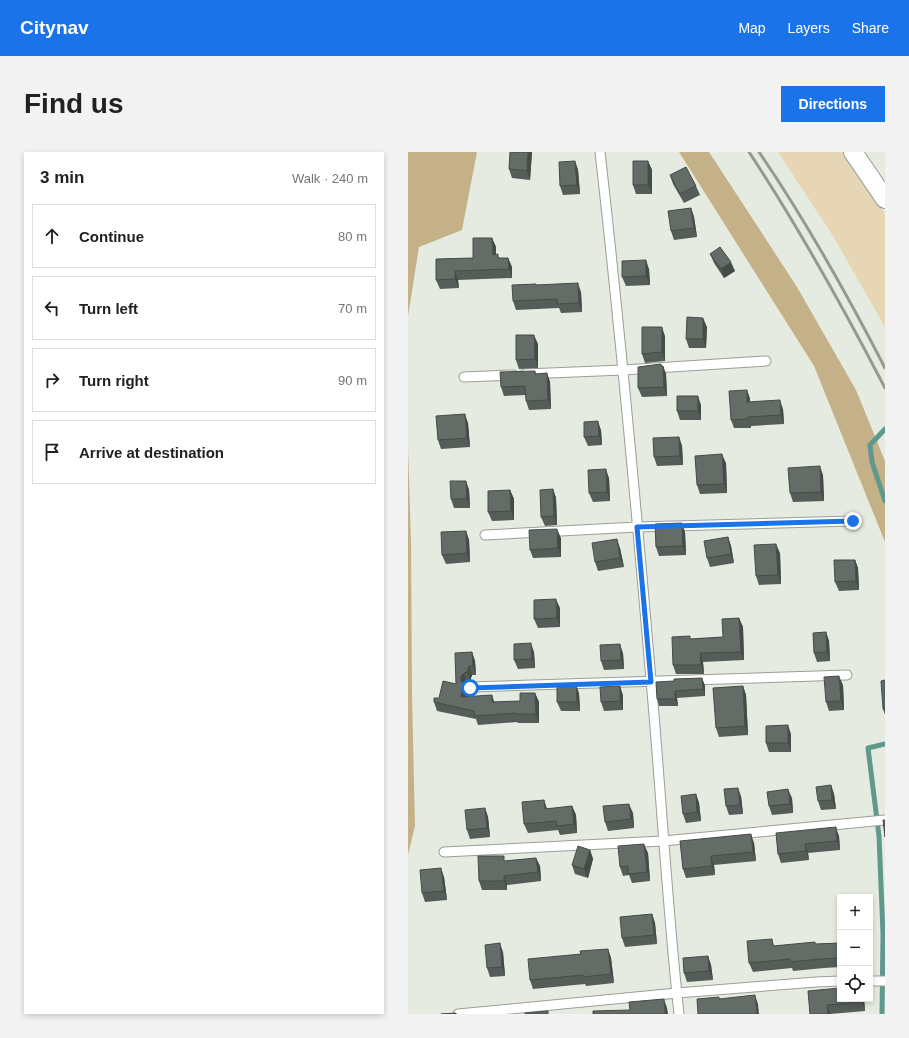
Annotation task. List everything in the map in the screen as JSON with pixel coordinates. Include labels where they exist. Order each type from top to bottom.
[{"type":"street","points":[[854,152],[885,199]]},
{"type":"lane","points":[[600,152],[623,370],[679,1014]]},
{"type":"lane","points":[[464,377],[623,370],[766,361]]},
{"type":"lane","points":[[485,535],[637,527],[853,521]]},
{"type":"lane","points":[[470,688],[847,675]]},
{"type":"lane","points":[[444,852],[663,841],[885,820]]},
{"type":"lane","points":[[458,1014],[677,993],[837,981]]},
{"type":"lane","points":[[873,981],[885,981]]},
{"type":"shaded area","points":[[408,152],[477,152],[462,230],[419,247],[408,316]]},
{"type":"shaded area","points":[[679,152],[709,152],[797,287],[856,390],[885,461],[885,542],[814,366]]},
{"type":"shaded area","points":[[778,152],[846,152],[885,214],[885,327],[833,236]]},
{"type":"shaded area","points":[[408,448],[411,541],[415,826],[408,855]]},
{"type":"building","points":[[510,152],[528,152],[527,171],[509,169]]},
{"type":"building","points":[[575,161],[577,185],[560,186],[559,162]]},
{"type":"building","points":[[633,161],[648,161],[648,185],[633,185]]},
{"type":"building","points":[[686,167],[696,186],[680,194],[670,175]]},
{"type":"building","points":[[691,208],[694,228],[671,231],[668,211]]},
{"type":"building","points":[[473,238],[492,238],[493,255],[498,254],[498,258],[508,258],[509,269],[455,271],[455,279],[436,280],[436,259],[473,258]]},
{"type":"building","points":[[720,247],[731,262],[721,269],[710,254]]},
{"type":"building","points":[[646,260],[646,276],[622,277],[622,261]]},
{"type":"building","points":[[578,283],[579,303],[557,304],[557,299],[513,301],[512,285]]},
{"type":"building","points":[[687,317],[703,318],[703,339],[686,339]]},
{"type":"building","points":[[642,327],[662,327],[662,352],[642,354]]},
{"type":"building","points":[[516,335],[534,335],[535,359],[516,360]]},
{"type":"building","points":[[661,364],[661,366],[663,366],[664,387],[638,388],[638,367]]},
{"type":"building","points":[[535,371],[535,374],[547,373],[548,400],[526,401],[525,386],[501,387],[500,372]]},
{"type":"building","points":[[747,390],[747,402],[780,400],[781,415],[748,417],[748,419],[731,420],[729,391]]},
{"type":"building","points":[[677,396],[698,396],[698,411],[677,411]]},
{"type":"building","points":[[465,414],[467,438],[438,440],[436,416]]},
{"type":"building","points":[[598,421],[599,436],[584,437],[584,422]]},
{"type":"building","points":[[679,437],[680,456],[654,457],[653,438]]},
{"type":"building","points":[[722,454],[724,484],[697,485],[695,456]]},
{"type":"building","points":[[820,466],[821,492],[790,493],[788,468]]},
{"type":"building","points":[[606,469],[607,492],[589,493],[588,470]]},
{"type":"building","points":[[450,481],[466,481],[467,499],[451,499]]},
{"type":"building","points":[[553,489],[554,516],[541,517],[540,490]]},
{"type":"building","points":[[510,490],[511,511],[488,512],[488,491]]},
{"type":"building","points":[[682,523],[683,546],[656,547],[655,524]]},
{"type":"building","points":[[557,529],[558,548],[530,550],[529,530]]},
{"type":"building","points":[[466,531],[467,553],[442,555],[441,532]]},
{"type":"building","points":[[728,537],[731,554],[707,558],[704,541]]},
{"type":"building","points":[[617,539],[620,558],[595,562],[592,543]]},
{"type":"building","points":[[776,544],[778,575],[756,576],[754,545]]},
{"type":"building","points":[[834,560],[855,560],[856,581],[835,582]]},
{"type":"building","points":[[556,599],[557,618],[534,619],[534,600]]},
{"type":"building","points":[[739,618],[741,652],[700,653],[701,665],[673,665],[672,637],[690,636],[690,639],[723,637],[722,619]]},
{"type":"building","points":[[826,632],[827,652],[814,653],[813,633]]},
{"type":"building","points":[[531,643],[532,659],[514,660],[514,644]]},
{"type":"building","points":[[620,644],[621,660],[601,661],[600,645]]},
{"type":"building","points":[[472,652],[473,666],[469,666],[467,672],[461,676],[461,681],[464,684],[461,697],[492,695],[492,702],[520,701],[520,693],[535,693],[536,714],[515,713],[475,716],[474,711],[434,702],[434,698],[439,698],[443,681],[456,684],[455,653]]},
{"type":"building","points":[[839,676],[841,701],[826,702],[824,677]]},
{"type":"building","points":[[702,678],[703,689],[675,691],[675,699],[657,699],[656,682],[674,681],[674,679]]},
{"type":"building","points":[[885,680],[885,709],[883,709],[881,681]]},
{"type":"building","points":[[557,684],[576,684],[577,702],[557,702]]},
{"type":"building","points":[[620,686],[620,701],[601,702],[600,687]]},
{"type":"building","points":[[743,686],[745,726],[716,728],[713,688]]},
{"type":"building","points":[[788,725],[788,743],[766,743],[766,726]]},
{"type":"building","points":[[831,785],[832,800],[818,801],[816,787]]},
{"type":"building","points":[[738,788],[740,805],[726,806],[724,789]]},
{"type":"building","points":[[788,789],[790,804],[769,806],[767,792]]},
{"type":"building","points":[[696,794],[697,812],[683,814],[681,796]]},
{"type":"building","points":[[544,800],[545,809],[572,806],[574,824],[557,826],[556,821],[524,824],[522,802]]},
{"type":"building","points":[[629,804],[631,819],[605,822],[603,806]]},
{"type":"building","points":[[485,808],[487,828],[467,830],[465,810]]},
{"type":"building","points":[[883,820],[885,820],[885,837]]},
{"type":"building","points":[[836,827],[837,841],[805,844],[806,851],[778,854],[776,833]]},
{"type":"building","points":[[751,834],[753,852],[711,856],[712,866],[683,869],[680,841]]},
{"type":"building","points":[[644,844],[647,872],[628,874],[628,866],[620,867],[618,846]]},
{"type":"building","points":[[578,846],[590,850],[584,869],[572,865]]},
{"type":"building","points":[[478,856],[504,856],[504,861],[536,858],[538,872],[504,876],[504,881],[479,881]]},
{"type":"building","points":[[441,868],[444,891],[422,893],[420,870]]},
{"type":"building","points":[[652,914],[654,935],[622,938],[620,917]]},
{"type":"building","points":[[772,939],[773,946],[815,942],[815,944],[837,943],[837,958],[790,962],[790,959],[749,963],[747,941]]},
{"type":"building","points":[[500,943],[502,967],[487,968],[485,945]]},
{"type":"building","points":[[608,949],[611,974],[530,980],[528,959],[581,954],[580,951]]},
{"type":"building","points":[[708,956],[709,971],[684,973],[683,958]]},
{"type":"building","points":[[837,988],[837,1002],[862,1002],[827,1005],[828,1014],[810,1014],[808,991]]},
{"type":"building","points":[[755,995],[757,1014],[698,1014],[697,999],[719,997],[719,999]]},
{"type":"building","points":[[664,999],[665,1014],[593,1014],[593,1011],[630,1010],[629,1002]]},
{"type":"building","points":[[548,1011],[548,1014],[525,1014],[525,1013]]},
{"type":"waterway","points":[[885,429],[870,445],[872,462],[885,501]]},
{"type":"waterway","points":[[882,1014],[883,934],[879,836],[868,748],[885,744]]},
{"type":"railway","points":[[749,152],[820,268],[885,388]]},
{"type":"railway","points":[[759,152],[793,204],[825,258],[885,368]]},
{"type":"route","points":[[470,688],[651,682],[637,527],[853,521]]}]
